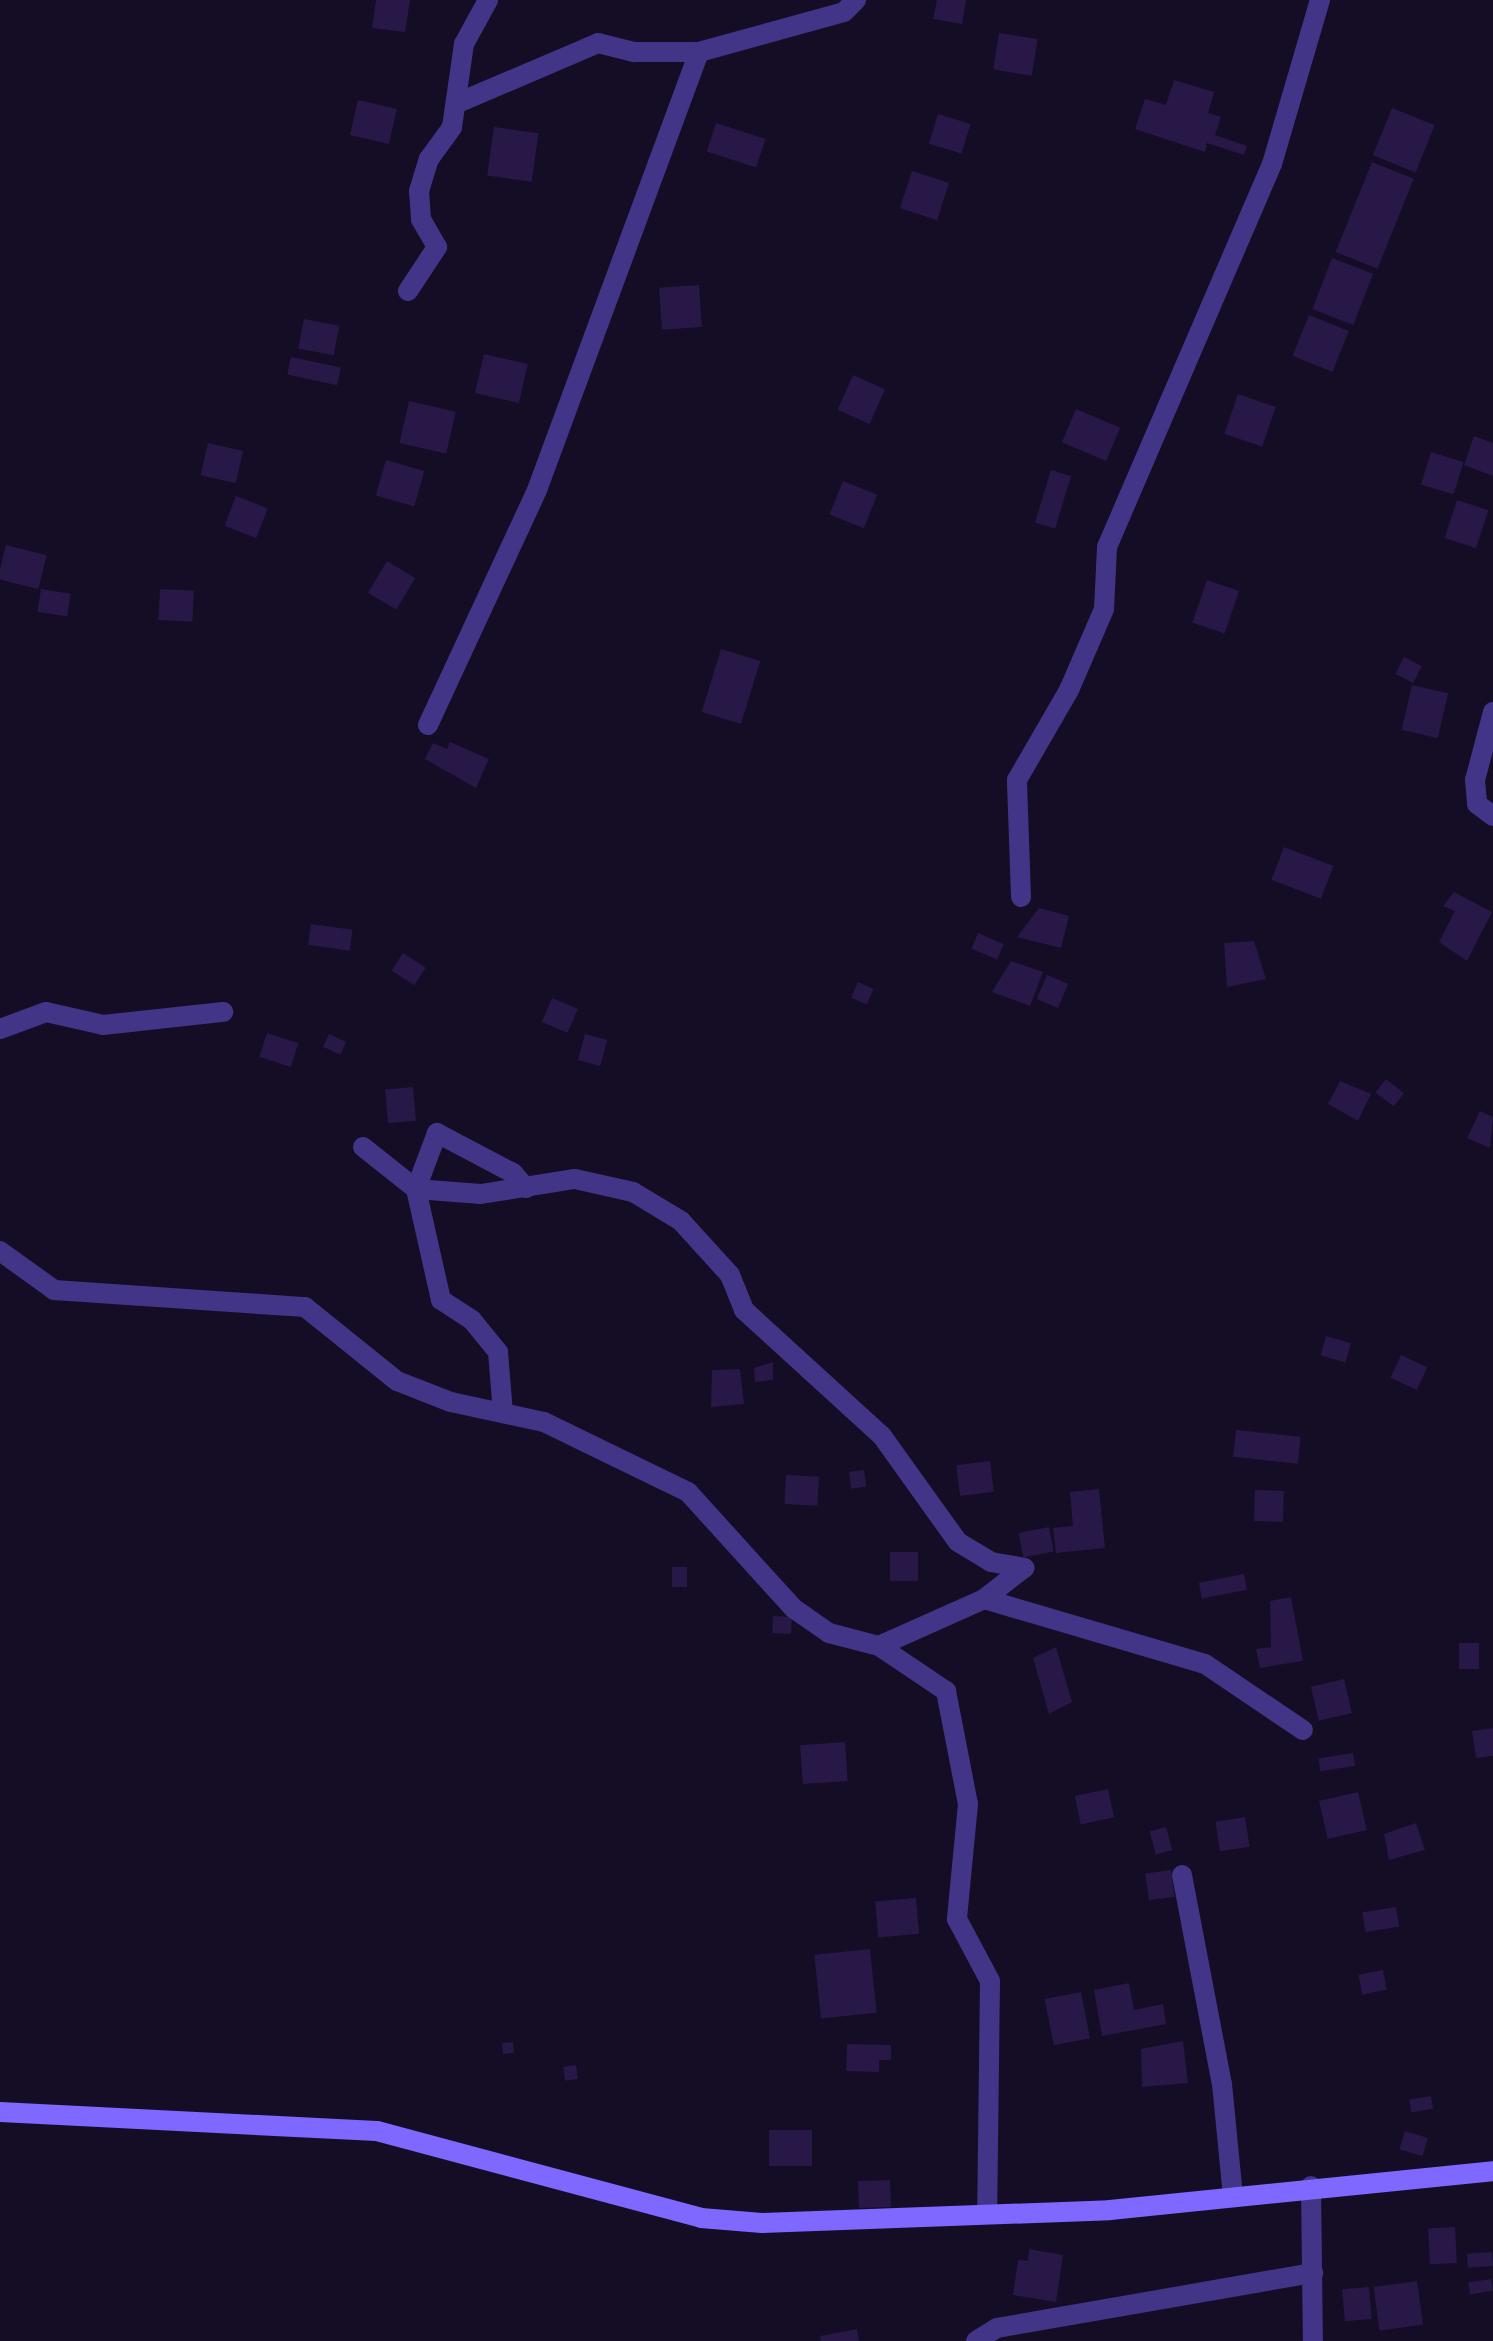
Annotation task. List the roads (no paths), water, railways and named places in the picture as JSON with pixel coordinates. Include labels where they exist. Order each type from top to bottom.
[{"type":"street","points":[[408,291],[437,247],[421,219],[419,191],[460,102],[464,44],[488,0]]},
{"type":"street","points":[[460,102],[598,43],[635,52],[699,52],[844,12],[856,0]]},
{"type":"street","points":[[1021,897],[1017,780],[1069,690],[1104,609],[1107,547],[1272,164],[1320,0]]},
{"type":"street","points":[[428,725],[537,490],[699,52]]},
{"type":"street","points":[[1493,712],[1475,780],[1477,804],[1493,816]]},
{"type":"street","points":[[0,1029],[46,1012],[103,1025],[223,1012]]},
{"type":"street","points":[[503,1413],[498,1352],[472,1320],[441,1300],[416,1189],[437,1133],[513,1173],[526,1188]]},
{"type":"street","points":[[363,1147],[416,1189],[455,1195],[526,1188],[575,1179],[633,1192],[681,1221],[730,1275],[744,1310],[882,1436],[958,1542],[991,1562],[1024,1568],[984,1599],[879,1646]]},
{"type":"street","points":[[0,1251],[54,1290],[305,1307],[397,1381],[544,1422],[688,1492],[793,1608],[829,1633],[879,1646],[946,1691],[968,1804],[957,1919],[990,1981],[987,2211]]},
{"type":"street","points":[[984,1599],[1205,1664],[1303,1730]]},
{"type":"street","points":[[1182,1875],[1222,2084],[1233,2196]]},
{"type":"street","points":[[0,2112],[377,2131],[701,2218],[939,2220],[987,2211],[1110,2210],[1311,2186],[1493,2171]]},
{"type":"street","points":[[1311,2186],[1313,2341]]},
{"type":"street","points":[[976,2341],[997,2328],[1313,2273]]}]
